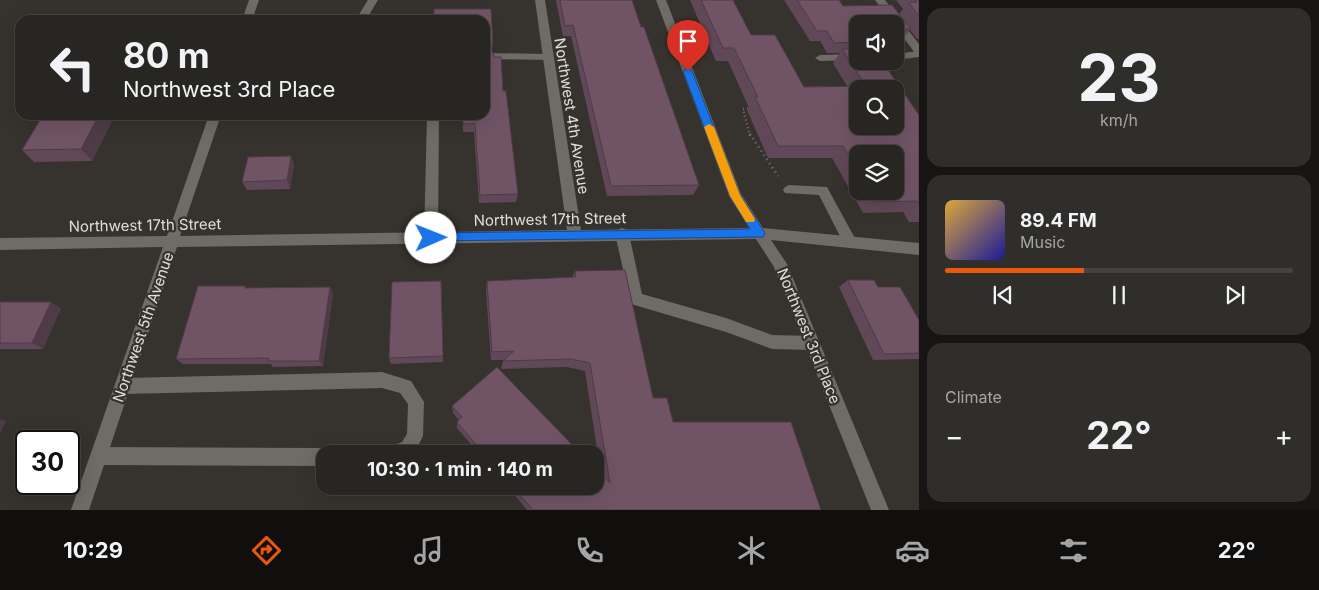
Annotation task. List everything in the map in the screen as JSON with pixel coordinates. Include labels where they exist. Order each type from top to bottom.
[{"type":"street","points":[[249,15],[254,0]]},
{"type":"street","points":[[364,15],[373,0]]},
{"type":"street","name":"Northwest 4th Avenue","points":[[540,0],[575,236]]},
{"type":"street","name":"Northwest 3rd Place","points":[[661,0],[735,196],[780,264],[880,510]]},
{"type":"street","points":[[880,0],[919,52],[904,55]]},
{"type":"street","points":[[490,56],[548,57]]},
{"type":"street","points":[[820,58],[849,57]]},
{"type":"street","name":"Northwest 5th Avenue","points":[[80,510],[213,120]]},
{"type":"street","points":[[431,238],[434,120]]},
{"type":"street","points":[[789,190],[823,190],[850,242]]},
{"type":"street","points":[[622,234],[636,299],[726,325],[772,342],[812,342]]},
{"type":"street","name":"Northwest 17th Street","points":[[0,244],[622,234],[759,234],[919,249]]},
{"type":"street","points":[[122,386],[382,380],[405,387],[416,402],[415,436],[410,445]]},
{"type":"street","points":[[99,456],[316,457]]},
{"type":"path","points":[[756,108],[743,109],[751,138],[789,190]]},
{"type":"building","points":[[560,0],[632,0],[641,27],[644,27],[699,185],[611,186],[573,25],[565,26]]},
{"type":"building","points":[[701,0],[733,0],[751,35],[775,35],[804,87],[849,86],[849,135],[904,135],[904,93],[919,115],[919,204],[917,201],[876,202],[875,200],[904,200],[904,145],[849,145],[849,156],[843,146],[778,146],[755,97],[758,97],[734,48],[723,48]]},
{"type":"building","points":[[797,0],[839,0],[843,6],[892,5],[900,15],[849,15],[849,42],[834,43],[827,31],[817,31]]},
{"type":"building","points":[[915,0],[919,0],[919,16],[909,3],[917,2]]},
{"type":"building","points":[[434,9],[491,9],[493,42],[490,42],[490,15],[434,15]]},
{"type":"building","points":[[904,20],[911,29],[904,29]]},
{"type":"building","points":[[842,49],[849,49],[849,60]]},
{"type":"building","points":[[490,51],[493,52],[494,57],[501,57],[503,91],[506,91],[518,194],[480,195],[475,123],[463,124],[463,120],[490,120]]},
{"type":"building","points":[[856,70],[888,70],[895,80],[862,80]]},
{"type":"building","points":[[40,120],[96,120],[81,149],[22,150]]},
{"type":"building","points":[[291,156],[287,180],[242,182],[248,157]]},
{"type":"building","points":[[625,270],[653,398],[667,398],[673,422],[791,422],[821,510],[533,510],[520,495],[604,495],[604,477],[610,483],[590,363],[571,359],[503,361],[514,351],[492,352],[487,281],[576,277],[575,271]]},
{"type":"building","points":[[848,280],[874,280],[878,287],[900,287],[919,320],[919,353],[884,354]]},
{"type":"building","points":[[441,281],[443,356],[389,358],[392,282]]},
{"type":"building","points":[[198,286],[245,286],[245,288],[330,287],[319,361],[268,361],[269,358],[176,359]]},
{"type":"building","points":[[0,302],[51,302],[32,343],[0,343]]},
{"type":"building","points":[[497,367],[572,445],[476,445],[457,422],[462,417],[452,406]]},
{"type":"slow traffic","points":[[709,127],[735,196],[750,219]]},
{"type":"route","points":[[431,238],[622,234],[759,234],[735,196],[688,71]]}]
